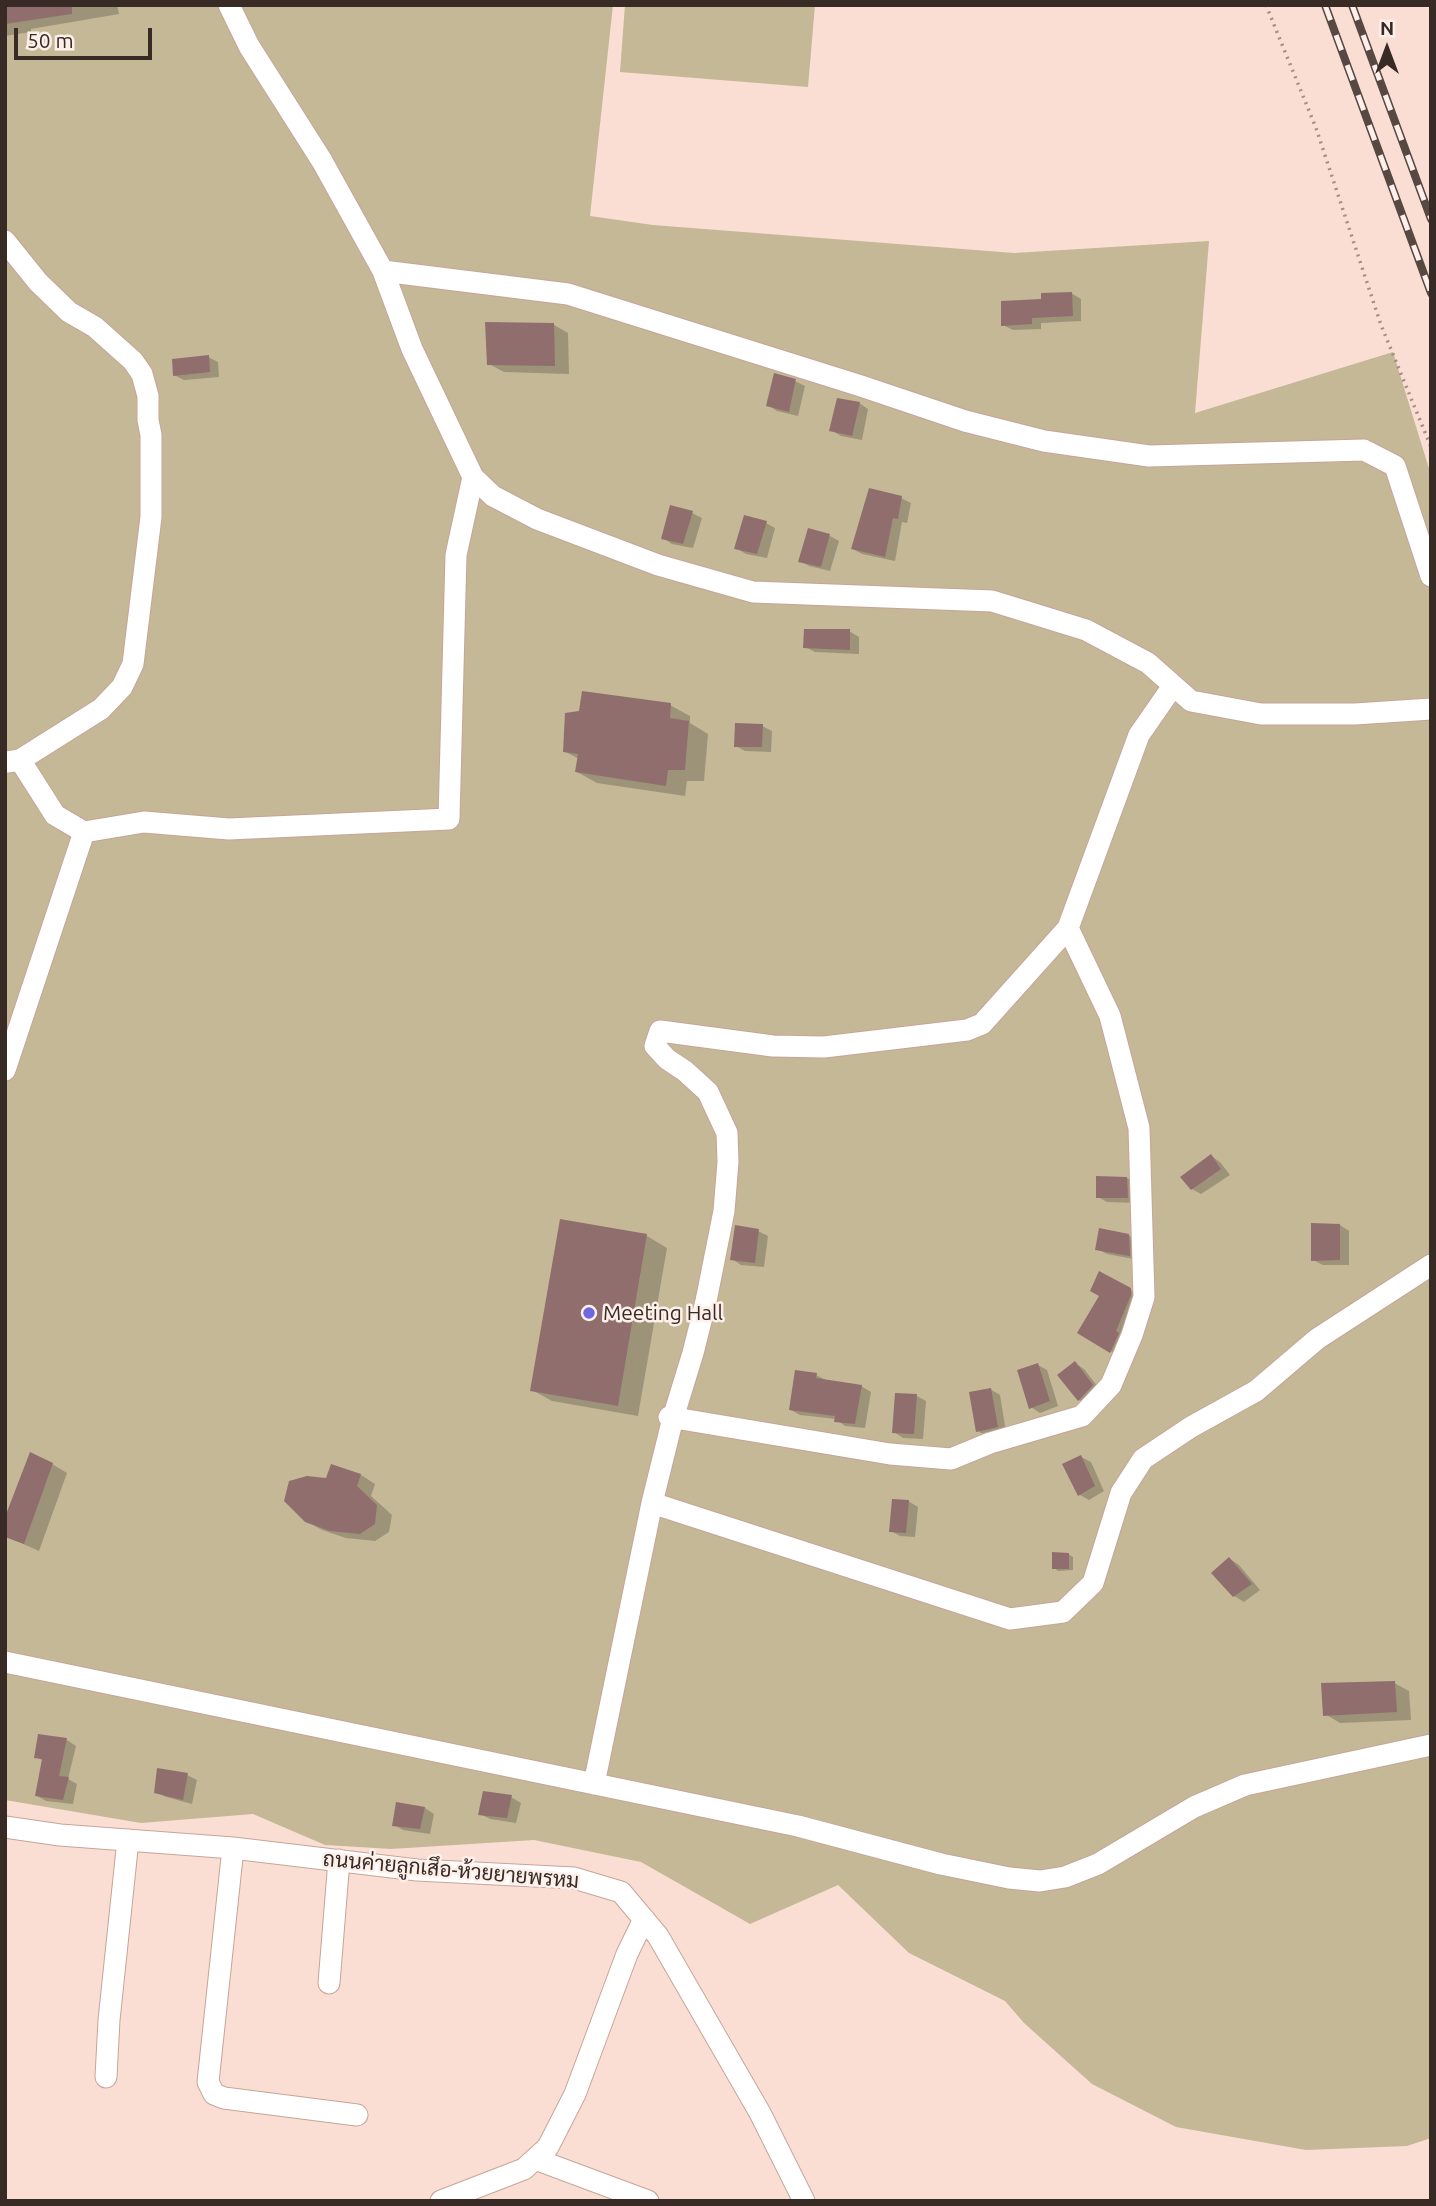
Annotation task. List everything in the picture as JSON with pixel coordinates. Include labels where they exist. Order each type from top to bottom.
[{"type":"street","points":[[229,5],[249,46],[322,161],[383,271],[412,349],[473,477],[494,496],[537,519],[659,565],[753,592],[992,601],[1086,630],[1149,663],[1191,701],[1261,715],[1355,715],[1431,709]]},
{"type":"street","points":[[5,241],[38,282],[69,312],[95,327],[133,361],[142,374],[148,396],[151,517],[133,664],[121,687],[101,709],[12,761],[55,815],[83,832],[144,822],[229,829],[449,820],[456,555],[473,477]]},
{"type":"street","points":[[383,271],[568,294],[965,421],[1044,441],[1149,456],[1364,450],[1395,466],[1431,576]]},
{"type":"street","points":[[594,1784],[671,1418],[694,1353],[724,1211],[728,1162],[727,1133],[708,1092],[654,1046],[660,1031],[773,1046],[824,1047],[967,1030],[982,1024],[1068,928],[1139,735],[1173,686]]},
{"type":"street","points":[[5,1070],[83,832]]},
{"type":"street","points":[[671,1418],[890,1454],[951,1459],[990,1443],[1082,1416],[1111,1385],[1132,1335],[1144,1297],[1139,1128],[1110,1016],[1068,928]]},
{"type":"street","points":[[652,1503],[1010,1619],[1063,1612],[1093,1583],[1121,1493],[1143,1459],[1191,1427],[1256,1391],[1317,1339],[1431,1265]]},
{"type":"street","points":[[5,1662],[798,1826],[941,1864],[1009,1878],[1040,1881],[1065,1877],[1098,1864],[1194,1807],[1245,1785],[1431,1745]]},
{"type":"street","name":"ถนนค่ายลูกเสึอ-ห้วยยายพรหม","points":[[5,1827],[60,1835],[233,1848],[417,1870],[575,1878],[621,1892],[659,1936],[753,2102],[804,2201]]},
{"type":"street","points":[[106,2077],[109,2020],[128,1840]]},
{"type":"street","points":[[233,1848],[208,2082],[214,2094],[224,2098],[357,2115]]},
{"type":"street","points":[[329,1983],[339,1860]]},
{"type":"street","points":[[441,2201],[524,2169],[548,2147],[575,2094],[627,1954],[644,1919]]},
{"type":"street","points":[[535,2159],[648,2201]]},
{"type":"path","points":[[1266,5],[1316,128],[1381,326],[1431,447]]},
{"type":"shaded area","points":[[5,5],[613,5],[590,216],[653,225],[1014,253],[1209,241],[1195,413],[1393,352],[1431,475],[1431,2138],[1407,2146],[1306,2150],[1176,2127],[1092,2084],[1024,2023],[1005,2001],[909,1953],[838,1885],[750,1924],[641,1862],[534,1840],[391,1849],[325,1845],[253,1814],[141,1823],[5,1800]]},
{"type":"shaded area","points":[[625,5],[815,5],[808,87],[620,72]]},
{"type":"building","points":[[5,5],[72,5],[72,14],[5,24]]},
{"type":"building","points":[[1072,292],[1073,316],[1032,318],[1032,324],[1001,326],[1001,301],[1041,299],[1041,293]]},
{"type":"building","points":[[485,322],[554,323],[555,366],[487,365]]},
{"type":"building","points":[[209,355],[210,372],[173,376],[172,359]]},
{"type":"building","points":[[774,373],[796,379],[789,412],[766,406]]},
{"type":"building","points":[[837,398],[860,402],[852,436],[829,431]]},
{"type":"building","points":[[869,488],[902,496],[898,519],[893,518],[885,557],[851,549]]},
{"type":"building","points":[[670,505],[693,511],[683,544],[661,539]]},
{"type":"building","points":[[744,515],[767,521],[757,554],[734,549]]},
{"type":"building","points":[[808,528],[830,534],[821,567],[798,562]]},
{"type":"building","points":[[804,629],[850,629],[850,650],[803,648]]},
{"type":"building","points":[[582,691],[671,703],[670,718],[689,721],[685,770],[668,770],[666,786],[575,772],[578,754],[563,752],[565,713],[579,711]]},
{"type":"building","points":[[735,723],[763,724],[762,747],[734,747]]},
{"type":"building","points":[[1211,1154],[1221,1169],[1191,1190],[1180,1177]]},
{"type":"building","points":[[1096,1176],[1127,1177],[1128,1198],[1096,1198]]},
{"type":"building","name":"Meeting Hall","points":[[560,1219],[647,1234],[618,1406],[530,1391]]},
{"type":"building","points":[[1311,1223],[1340,1224],[1340,1260],[1311,1261]]},
{"type":"building","points":[[735,1225],[759,1229],[755,1263],[730,1260]]},
{"type":"building","points":[[1099,1228],[1129,1234],[1130,1256],[1095,1250]]},
{"type":"building","points":[[1099,1271],[1131,1288],[1131,1295],[1116,1331],[1119,1333],[1110,1353],[1077,1333],[1099,1296],[1090,1291]]},
{"type":"building","points":[[1075,1361],[1093,1385],[1078,1401],[1057,1375]]},
{"type":"building","points":[[1038,1363],[1050,1401],[1029,1409],[1017,1370]]},
{"type":"building","points":[[795,1370],[817,1373],[816,1378],[862,1385],[855,1424],[834,1422],[835,1416],[789,1410]]},
{"type":"building","points":[[991,1388],[998,1427],[976,1432],[969,1392]]},
{"type":"building","points":[[895,1393],[917,1394],[914,1434],[892,1433]]},
{"type":"building","points":[[30,1452],[53,1463],[24,1544],[5,1537],[5,1517]]},
{"type":"building","points":[[1081,1455],[1095,1486],[1078,1496],[1062,1464]]},
{"type":"building","points":[[331,1464],[361,1474],[357,1486],[377,1505],[375,1524],[360,1534],[330,1531],[305,1522],[284,1501],[289,1481],[307,1476],[326,1478]]},
{"type":"building","points":[[892,1499],[909,1500],[906,1533],[889,1532]]},
{"type":"building","points":[[1052,1552],[1069,1553],[1069,1569],[1052,1569]]},
{"type":"building","points":[[1229,1557],[1252,1584],[1233,1597],[1211,1573]]},
{"type":"building","points":[[1395,1681],[1397,1712],[1323,1716],[1321,1683]]},
{"type":"building","points":[[38,1734],[67,1738],[59,1776],[69,1777],[63,1800],[35,1796],[42,1759],[34,1758]]},
{"type":"building","points":[[157,1768],[188,1773],[183,1800],[154,1793]]},
{"type":"building","points":[[483,1791],[512,1795],[507,1818],[478,1815]]},
{"type":"building","points":[[396,1802],[425,1807],[420,1829],[392,1826]]},
{"type":"railway","points":[[1325,5],[1431,293]]},
{"type":"railway","points":[[1352,5],[1431,219]]},
{"type":"place","name":"Meeting Hall","points":[[589,1313]]}]
